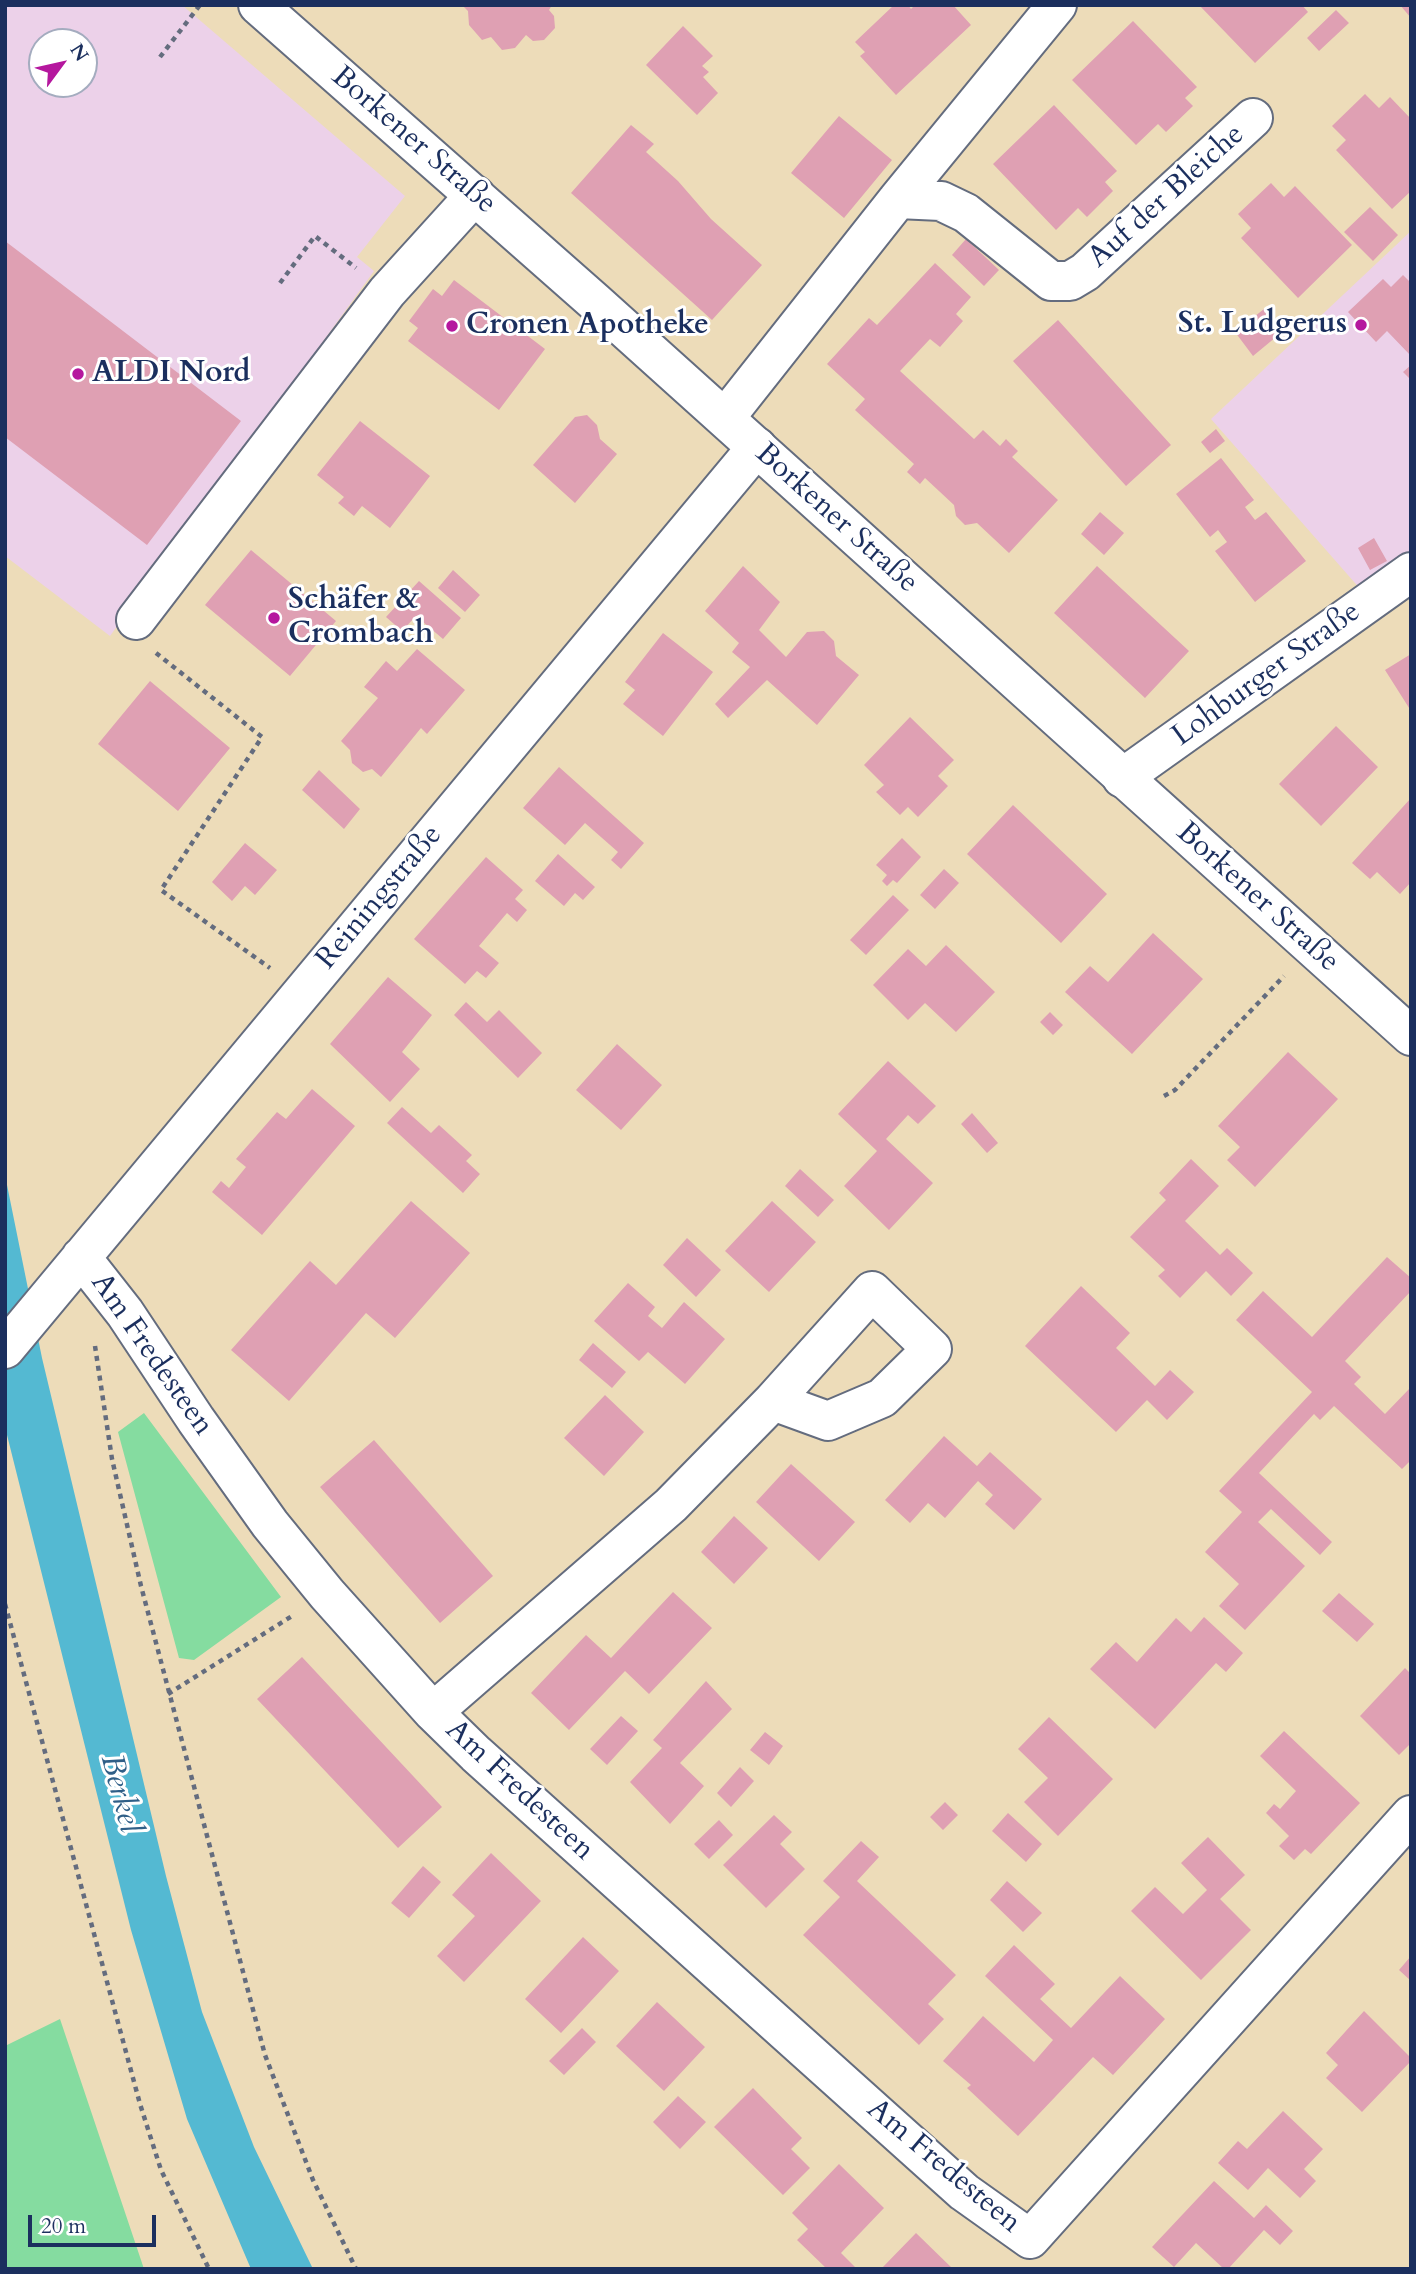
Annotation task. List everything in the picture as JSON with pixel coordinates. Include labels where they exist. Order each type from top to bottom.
[{"type":"street","name":"Borkener Straße","points":[[258,5],[725,418],[1411,1036]]},
{"type":"street","points":[[725,418],[898,198],[1057,5]]},
{"type":"street","name":"Auf der Bleiche","points":[[898,198],[941,201],[965,213],[1051,281],[1070,281],[1085,272],[1252,118]]},
{"type":"street","points":[[136,620],[387,292],[475,195]]},
{"type":"street","name":"Reiningstraße","points":[[5,1349],[757,447]]},
{"type":"street","name":"Lohburger Straße","points":[[1122,778],[1411,572]]},
{"type":"street","name":"Am Fredesteen","points":[[81,1257],[125,1313],[270,1524],[327,1594],[433,1712],[476,1754],[953,2183],[1030,2239],[1411,1815]]},
{"type":"street","name":"Am Fredesteen","points":[[433,1712],[671,1505],[774,1401]]},
{"type":"path","points":[[160,57],[200,5]]},
{"type":"path","points":[[280,283],[315,236],[387,292]]},
{"type":"path","points":[[136,620],[158,656],[262,737],[161,890],[302,991]]},
{"type":"path","points":[[1164,1096],[1175,1090],[1312,947]]},
{"type":"path","points":[[125,1313],[95,1342],[112,1459],[168,1694],[265,2055],[313,2180],[356,2269]]},
{"type":"path","points":[[168,1694],[327,1594]]},
{"type":"path","points":[[5,1604],[140,2104],[161,2170],[209,2269]]},
{"type":"shaded area","points":[[5,5],[182,5],[405,196],[357,257],[374,271],[110,636],[5,556]]},
{"type":"shaded area","name":"St. Ludgerus","points":[[1411,231],[1411,558],[1362,591],[1211,419]]},
{"type":"green space","points":[[144,1413],[281,1597],[194,1660],[179,1658],[118,1432]]},
{"type":"green space","points":[[60,2019],[144,2269],[5,2269],[5,2046]]},
{"type":"water","name":"Berkel","points":[[5,1175],[42,1358],[166,1876],[202,2012],[254,2147],[313,2269],[251,2269],[187,2119],[131,1930],[5,1427]]},
{"type":"building","points":[[462,5],[552,5],[549,10],[554,16],[555,28],[544,40],[533,41],[526,35],[515,48],[502,50],[491,37],[482,40],[469,25],[468,11]]},
{"type":"building","points":[[894,5],[908,5],[911,9],[915,5],[953,5],[971,25],[896,95],[860,56],[865,52],[855,42]]},
{"type":"building","points":[[1199,5],[1302,5],[1308,12],[1255,63]]},
{"type":"building","points":[[1400,5],[1411,5],[1411,18]]},
{"type":"building","points":[[1336,10],[1349,23],[1319,51],[1307,38]]},
{"type":"building","points":[[1133,21],[1197,87],[1185,98],[1193,106],[1166,132],[1158,124],[1136,145],[1072,80]]},
{"type":"building","points":[[683,26],[713,56],[702,66],[709,72],[703,77],[718,93],[697,115],[646,65]]},
{"type":"building","points":[[1365,94],[1379,108],[1390,97],[1411,119],[1411,191],[1392,209],[1336,150],[1346,140],[1332,126]]},
{"type":"building","points":[[1054,105],[1117,171],[1105,182],[1113,191],[1087,217],[1078,208],[1056,230],[993,164]]},
{"type":"building","points":[[839,116],[892,160],[844,218],[791,173]]},
{"type":"building","points":[[631,125],[654,144],[646,152],[678,181],[711,219],[762,265],[712,320],[571,193]]},
{"type":"building","points":[[1271,183],[1284,197],[1295,186],[1352,245],[1298,298],[1241,238],[1251,228],[1238,214]]},
{"type":"building","points":[[1370,207],[1398,235],[1373,261],[1344,232]]},
{"type":"building","points":[[966,239],[999,270],[984,286],[952,255]]},
{"type":"building","points":[[5,241],[241,421],[147,545],[5,437]]},
{"type":"building","points":[[935,263],[971,297],[956,314],[963,321],[940,347],[930,339],[900,371],[974,439],[983,430],[1000,446],[1006,439],[1018,451],[1012,457],[1058,500],[1009,553],[977,523],[965,525],[956,516],[954,505],[925,478],[920,484],[907,472],[914,464],[855,410],[865,399],[827,364],[869,318],[877,325]]},
{"type":"building","points":[[1403,275],[1411,283],[1411,356],[1387,331],[1376,342],[1348,312],[1383,279],[1391,287]]},
{"type":"building","points":[[454,280],[545,349],[499,410],[408,341],[418,328],[409,321],[433,289],[442,296]]},
{"type":"building","points":[[1264,309],[1282,332],[1253,356],[1235,332]]},
{"type":"building","points":[[1058,320],[1171,445],[1126,486],[1013,361]]},
{"type":"building","points":[[1411,365],[1411,380],[1403,372]]},
{"type":"building","points":[[587,415],[597,425],[600,439],[617,454],[575,503],[533,465],[575,417]]},
{"type":"building","points":[[360,421],[430,476],[390,528],[362,506],[354,516],[338,503],[344,497],[317,475]]},
{"type":"building","points":[[1216,429],[1225,441],[1210,453],[1201,442]]},
{"type":"building","points":[[1221,458],[1254,500],[1245,507],[1255,520],[1266,512],[1306,561],[1255,602],[1215,551],[1227,542],[1218,530],[1210,537],[1176,494]]},
{"type":"building","points":[[1100,512],[1124,533],[1104,555],[1081,534]]},
{"type":"building","points":[[1374,538],[1387,561],[1370,570],[1358,548]]},
{"type":"building","points":[[251,550],[336,621],[290,676],[205,605]]},
{"type":"building","points":[[743,566],[780,602],[759,630],[786,657],[807,632],[824,631],[834,641],[836,656],[859,675],[817,725],[767,680],[728,718],[715,704],[750,667],[732,652],[739,643],[705,611]]},
{"type":"building","points":[[1097,566],[1189,651],[1145,698],[1054,613]]},
{"type":"building","points":[[453,570],[480,595],[465,612],[438,588]]},
{"type":"building","points":[[419,581],[461,618],[443,639],[416,616],[402,631],[386,617]]},
{"type":"building","points":[[663,633],[713,672],[663,736],[623,704],[635,690],[625,682]]},
{"type":"building","points":[[417,649],[465,690],[427,734],[421,728],[381,777],[372,769],[363,772],[352,763],[350,750],[341,741],[378,698],[364,687],[386,661],[397,671]]},
{"type":"building","points":[[1411,654],[1411,711],[1385,670]]},
{"type":"building","points":[[150,681],[230,748],[178,811],[98,744]]},
{"type":"building","points":[[910,717],[954,760],[938,776],[948,786],[918,817],[908,807],[900,815],[876,792],[884,785],[864,765]]},
{"type":"building","points":[[1336,726],[1378,767],[1321,826],[1279,784]]},
{"type":"building","points":[[559,767],[644,843],[621,869],[611,860],[618,852],[585,823],[565,845],[523,808]]},
{"type":"building","points":[[319,770],[360,809],[344,829],[302,790]]},
{"type":"building","points":[[1411,798],[1411,882],[1400,894],[1377,872],[1370,879],[1352,863]]},
{"type":"building","points":[[1013,805],[1107,894],[1061,943],[967,854]]},
{"type":"building","points":[[902,838],[921,857],[897,883],[893,880],[887,886],[882,881],[887,875],[876,865]]},
{"type":"building","points":[[245,843],[277,870],[255,895],[245,886],[232,901],[212,882]]},
{"type":"building","points":[[558,854],[595,887],[583,900],[575,893],[564,906],[535,881]]},
{"type":"building","points":[[486,857],[523,890],[515,899],[527,910],[517,922],[507,913],[479,946],[499,963],[486,978],[477,971],[465,984],[414,939]]},
{"type":"building","points":[[944,869],[959,883],[935,909],[920,895]]},
{"type":"building","points":[[893,895],[909,910],[866,955],[850,940]]},
{"type":"building","points":[[1153,933],[1203,979],[1132,1054],[1065,992],[1090,966],[1108,982]]},
{"type":"building","points":[[946,945],[995,992],[956,1032],[925,1003],[908,1020],[873,985],[908,949],[926,966]]},
{"type":"building","points":[[388,977],[432,1015],[402,1052],[420,1069],[390,1102],[330,1044]]},
{"type":"building","points":[[466,1002],[487,1022],[499,1010],[542,1053],[518,1078],[454,1015]]},
{"type":"building","points":[[1050,1012],[1063,1025],[1053,1035],[1040,1022]]},
{"type":"building","points":[[617,1044],[662,1085],[621,1130],[576,1090]]},
{"type":"building","points":[[1288,1052],[1338,1099],[1255,1187],[1227,1160],[1240,1147],[1218,1126]]},
{"type":"building","points":[[888,1061],[936,1106],[918,1124],[908,1115],[886,1139],[933,1183],[889,1230],[844,1186],[877,1151],[838,1114]]},
{"type":"building","points":[[312,1089],[355,1126],[262,1235],[212,1192],[221,1181],[229,1188],[246,1167],[236,1159],[277,1112],[286,1119]]},
{"type":"building","points":[[402,1107],[431,1133],[439,1125],[472,1155],[466,1161],[480,1174],[463,1193],[387,1123]]},
{"type":"building","points":[[972,1113],[998,1143],[987,1153],[961,1124]]},
{"type":"building","points":[[1191,1159],[1219,1186],[1185,1221],[1220,1255],[1227,1248],[1253,1273],[1231,1296],[1206,1271],[1180,1298],[1158,1276],[1165,1270],[1130,1237],[1166,1200],[1159,1193]]},
{"type":"building","points":[[800,1169],[834,1200],[818,1217],[785,1186]]},
{"type":"building","points":[[411,1201],[470,1253],[395,1338],[366,1313],[289,1401],[231,1350],[310,1261],[336,1285]]},
{"type":"building","points":[[772,1201],[816,1242],[769,1292],[725,1251]]},
{"type":"building","points":[[687,1238],[721,1270],[696,1297],[663,1265]]},
{"type":"building","points":[[1387,1257],[1411,1278],[1411,1291],[1345,1361],[1361,1377],[1354,1384],[1385,1414],[1411,1387],[1411,1460],[1402,1469],[1334,1406],[1320,1420],[1314,1414],[1259,1473],[1332,1542],[1320,1555],[1271,1509],[1258,1522],[1305,1566],[1245,1630],[1219,1606],[1239,1584],[1205,1552],[1242,1512],[1219,1491],[1312,1392],[1236,1320],[1263,1291],[1312,1337]]},
{"type":"building","points":[[628,1283],[655,1307],[648,1316],[662,1328],[684,1302],[725,1339],[685,1384],[648,1352],[639,1361],[594,1321]]},
{"type":"building","points":[[1081,1286],[1130,1333],[1116,1348],[1155,1386],[1170,1370],[1194,1392],[1167,1420],[1147,1400],[1116,1432],[1025,1346]]},
{"type":"building","points":[[593,1343],[626,1372],[612,1388],[579,1360]]},
{"type":"building","points":[[605,1395],[644,1432],[604,1476],[564,1438]]},
{"type":"building","points":[[944,1436],[977,1466],[990,1452],[1042,1499],[1014,1530],[985,1504],[993,1495],[978,1481],[945,1518],[928,1503],[910,1523],[885,1500]]},
{"type":"building","points":[[374,1440],[493,1576],[440,1623],[320,1487]]},
{"type":"building","points":[[791,1464],[855,1522],[819,1561],[756,1502]]},
{"type":"building","points":[[734,1516],[768,1548],[734,1584],[701,1552]]},
{"type":"building","points":[[673,1592],[712,1628],[649,1694],[625,1671],[569,1730],[531,1693],[586,1635],[611,1658]]},
{"type":"building","points":[[1339,1593],[1374,1624],[1357,1642],[1322,1611]]},
{"type":"building","points":[[1204,1617],[1243,1653],[1226,1672],[1216,1663],[1155,1729],[1090,1669],[1116,1642],[1137,1662],[1176,1618],[1191,1632]]},
{"type":"building","points":[[302,1657],[442,1807],[398,1848],[257,1699]]},
{"type":"building","points":[[1405,1668],[1411,1674],[1411,1743],[1399,1755],[1360,1716]]},
{"type":"building","points":[[706,1681],[732,1709],[680,1763],[704,1786],[670,1824],[630,1782],[662,1748],[653,1740]]},
{"type":"building","points":[[621,1716],[638,1731],[607,1765],[590,1749]]},
{"type":"building","points":[[1049,1717],[1113,1779],[1058,1836],[1024,1802],[1048,1778],[1018,1749]]},
{"type":"building","points":[[1284,1731],[1360,1803],[1311,1854],[1305,1849],[1294,1860],[1279,1846],[1289,1836],[1266,1813],[1274,1804],[1280,1809],[1296,1791],[1260,1756]]},
{"type":"building","points":[[765,1732],[783,1746],[769,1765],[750,1750]]},
{"type":"building","points":[[740,1767],[754,1781],[731,1807],[717,1793]]},
{"type":"building","points":[[945,1802],[958,1815],[943,1830],[930,1817]]},
{"type":"building","points":[[1008,1813],[1042,1844],[1026,1862],[992,1831]]},
{"type":"building","points":[[774,1815],[792,1832],[780,1844],[805,1869],[766,1908],[723,1865]]},
{"type":"building","points":[[719,1820],[733,1835],[709,1859],[694,1844]]},
{"type":"building","points":[[1208,1837],[1245,1875],[1220,1899],[1251,1930],[1201,1980],[1131,1911],[1155,1887],[1183,1914],[1207,1890],[1181,1863]]},
{"type":"building","points":[[861,1841],[879,1857],[857,1881],[956,1975],[928,2004],[944,2019],[919,2045],[803,1935],[840,1897],[823,1881]]},
{"type":"building","points":[[491,1853],[541,1901],[464,1982],[437,1956],[475,1916],[452,1895]]},
{"type":"building","points":[[423,1866],[441,1882],[409,1918],[391,1903]]},
{"type":"building","points":[[1007,1881],[1042,1913],[1023,1932],[990,1900]]},
{"type":"building","points":[[583,1937],[619,1971],[561,2033],[525,1999]]},
{"type":"building","points":[[1014,1945],[1055,1984],[1040,1999],[1071,2028],[1120,1976],[1165,2019],[1113,2075],[1093,2057],[1018,2136],[967,2088],[971,2085],[943,2061],[983,2016],[1034,2062],[1053,2040],[985,1976]]},
{"type":"building","points":[[1411,1956],[1411,1981],[1399,1970]]},
{"type":"building","points":[[657,2002],[705,2047],[664,2091],[616,2046]]},
{"type":"building","points":[[1364,2011],[1411,2061],[1362,2112],[1326,2078],[1338,2065],[1326,2053]]},
{"type":"building","points":[[582,2028],[596,2042],[564,2075],[549,2061]]},
{"type":"building","points":[[753,2088],[802,2138],[791,2149],[810,2168],[783,2195],[714,2127]]},
{"type":"building","points":[[678,2096],[706,2122],[680,2149],[653,2122]]},
{"type":"building","points":[[1283,2111],[1323,2149],[1304,2169],[1316,2181],[1300,2198],[1268,2168],[1248,2190],[1218,2163],[1238,2141],[1247,2149]]},
{"type":"building","points":[[839,2164],[884,2208],[841,2253],[857,2269],[827,2269],[797,2240],[808,2229],[792,2213]]},
{"type":"building","points":[[1214,2181],[1254,2218],[1266,2205],[1293,2231],[1280,2245],[1264,2230],[1228,2269],[1224,2269],[1196,2243],[1174,2267],[1152,2247]]},
{"type":"building","points":[[916,2233],[953,2269],[881,2269]]},
{"type":"place","name":"St. Ludgerus","points":[[1361,325]]},
{"type":"place","name":"Cronen Apotheke","points":[[452,326]]},
{"type":"place","name":"ALDI Nord","points":[[78,374]]},
{"type":"place","name":"Schäfer & Crombach","points":[[274,618]]}]
